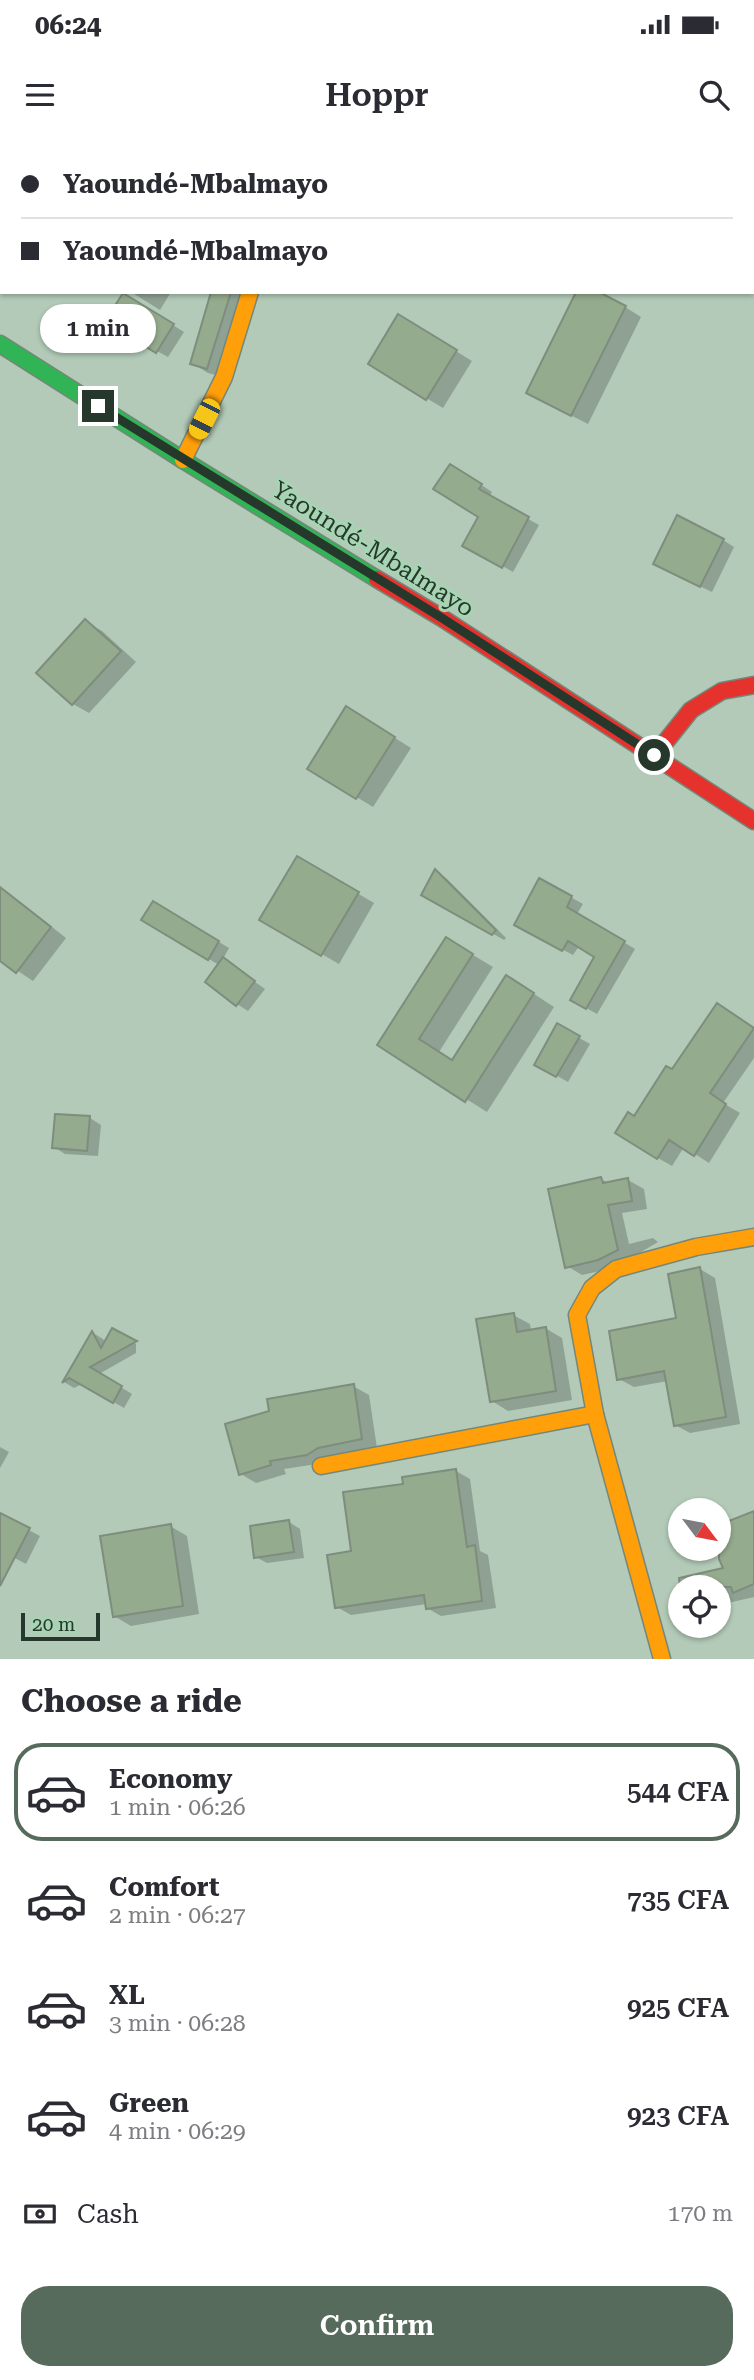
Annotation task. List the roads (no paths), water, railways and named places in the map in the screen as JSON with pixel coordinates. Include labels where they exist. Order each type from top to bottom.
[{"type":"main road","points":[[183,460],[224,377],[249,294]]},
{"type":"main road","name":"Yaoundé-Mbalmayo","points":[[0,344],[183,460],[442,618],[754,821]]},
{"type":"main road","points":[[654,755],[691,710],[722,691],[754,685]]},
{"type":"main road","points":[[662,1659],[595,1414],[577,1315],[592,1288],[615,1269],[696,1247],[754,1237]]},
{"type":"main road","points":[[321,1466],[595,1414]]}]
